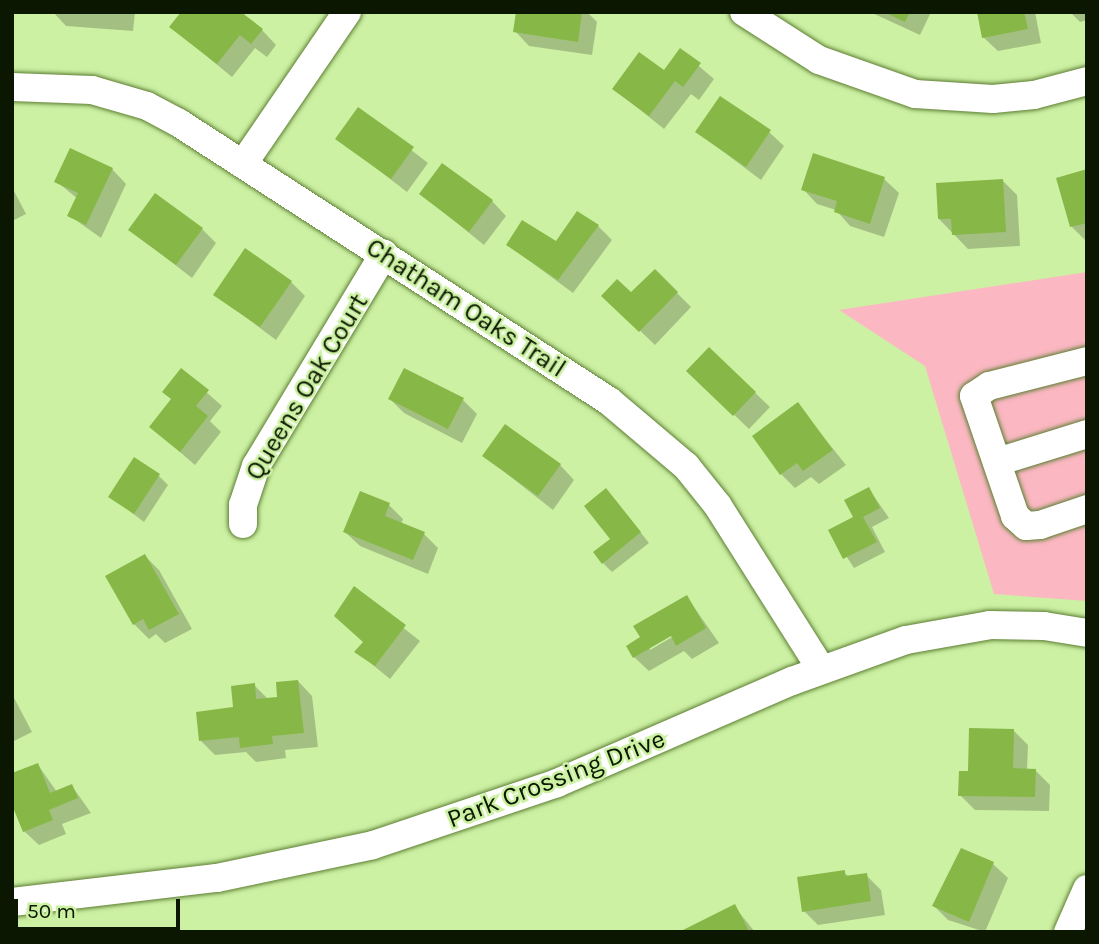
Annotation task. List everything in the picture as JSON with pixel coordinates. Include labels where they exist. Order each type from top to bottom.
[{"type":"street","points":[[243,164],[347,12]]},
{"type":"street","points":[[744,12],[819,60],[851,75],[915,94],[993,99],[1034,95],[1087,81]]},
{"type":"street","name":"Chatham Oaks Trail","points":[[12,88],[92,90],[147,106],[384,254],[609,401],[687,467],[718,506],[821,669]]},
{"type":"street","name":"Queens Oak Court","points":[[243,524],[243,505],[252,474],[384,254]]},
{"type":"street","points":[[1087,361],[989,386],[974,396],[1014,516],[1026,526],[1087,509]]},
{"type":"street","points":[[996,462],[1087,434]]},
{"type":"street","name":"Park Crossing Drive","points":[[12,902],[217,878],[373,845],[556,783],[866,652],[954,629],[1044,626],[1087,634]]},
{"type":"street","points":[[1068,932],[1087,889]]},
{"type":"shaded area","points":[[1087,272],[1087,601],[994,594],[925,366],[839,310]]},
{"type":"building","points":[[181,12],[241,12],[263,29],[251,44],[240,35],[217,64],[169,27]]},
{"type":"building","points":[[516,12],[582,12],[578,42],[513,32]]},
{"type":"building","points":[[884,12],[910,12],[905,22]]},
{"type":"building","points":[[977,12],[1024,12],[1028,29],[982,38]]},
{"type":"building","points":[[680,48],[701,63],[683,87],[675,81],[649,116],[612,89],[639,52],[664,70]]},
{"type":"building","points":[[720,96],[771,130],[746,167],[695,132]]},
{"type":"building","points":[[358,107],[414,147],[391,179],[335,139]]},
{"type":"building","points":[[70,148],[113,168],[86,225],[67,216],[78,193],[54,182]]},
{"type":"building","points":[[813,153],[885,177],[870,224],[834,212],[837,201],[801,190]]},
{"type":"building","points":[[442,163],[493,200],[469,232],[419,194]]},
{"type":"building","points":[[1087,169],[1087,223],[1070,227],[1056,178]]},
{"type":"building","points":[[1003,179],[1006,232],[952,235],[951,219],[938,219],[936,183]]},
{"type":"building","points":[[155,193],[203,228],[176,265],[128,230]]},
{"type":"building","points":[[577,211],[599,225],[558,280],[506,245],[522,220],[556,241]]},
{"type":"building","points":[[245,248],[292,281],[260,327],[213,295]]},
{"type":"building","points":[[655,269],[678,292],[639,332],[601,296],[617,279],[631,292]]},
{"type":"building","points":[[709,347],[756,392],[733,416],[686,371]]},
{"type":"building","points":[[181,368],[209,390],[196,406],[208,416],[180,452],[149,427],[171,399],[162,392]]},
{"type":"building","points":[[404,368],[464,398],[448,429],[388,399]]},
{"type":"building","points":[[798,402],[833,450],[803,471],[797,463],[780,475],[752,436]]},
{"type":"building","points":[[505,424],[561,464],[538,496],[482,456]]},
{"type":"building","points":[[134,457],[160,474],[134,514],[108,497]]},
{"type":"building","points":[[869,487],[880,508],[863,517],[877,542],[843,559],[828,530],[853,517],[844,500]]},
{"type":"building","points":[[606,488],[641,532],[602,564],[593,552],[610,539],[584,506]]},
{"type":"building","points":[[360,491],[390,503],[385,516],[425,532],[413,560],[343,532]]},
{"type":"building","points":[[145,554],[179,614],[149,630],[143,619],[133,625],[105,576]]},
{"type":"building","points":[[354,586],[406,625],[375,666],[354,652],[363,642],[334,616]]},
{"type":"building","points":[[687,595],[706,628],[676,646],[671,636],[633,658],[626,646],[640,637],[633,626]]},
{"type":"building","points":[[298,680],[304,733],[272,736],[273,744],[240,748],[239,737],[199,741],[196,712],[233,707],[231,686],[255,683],[256,699],[277,697],[276,682]]},
{"type":"building","points":[[969,728],[1014,729],[1013,768],[1036,769],[1035,797],[958,796],[959,771],[968,771]]},
{"type":"building","points":[[38,763],[50,793],[72,784],[78,798],[49,810],[53,820],[23,832],[12,805],[12,773]]},
{"type":"building","points":[[961,848],[994,862],[969,922],[932,906]]},
{"type":"building","points":[[845,870],[845,876],[867,873],[871,901],[802,912],[797,877]]},
{"type":"building","points":[[735,904],[748,929],[742,932],[679,932]]}]
